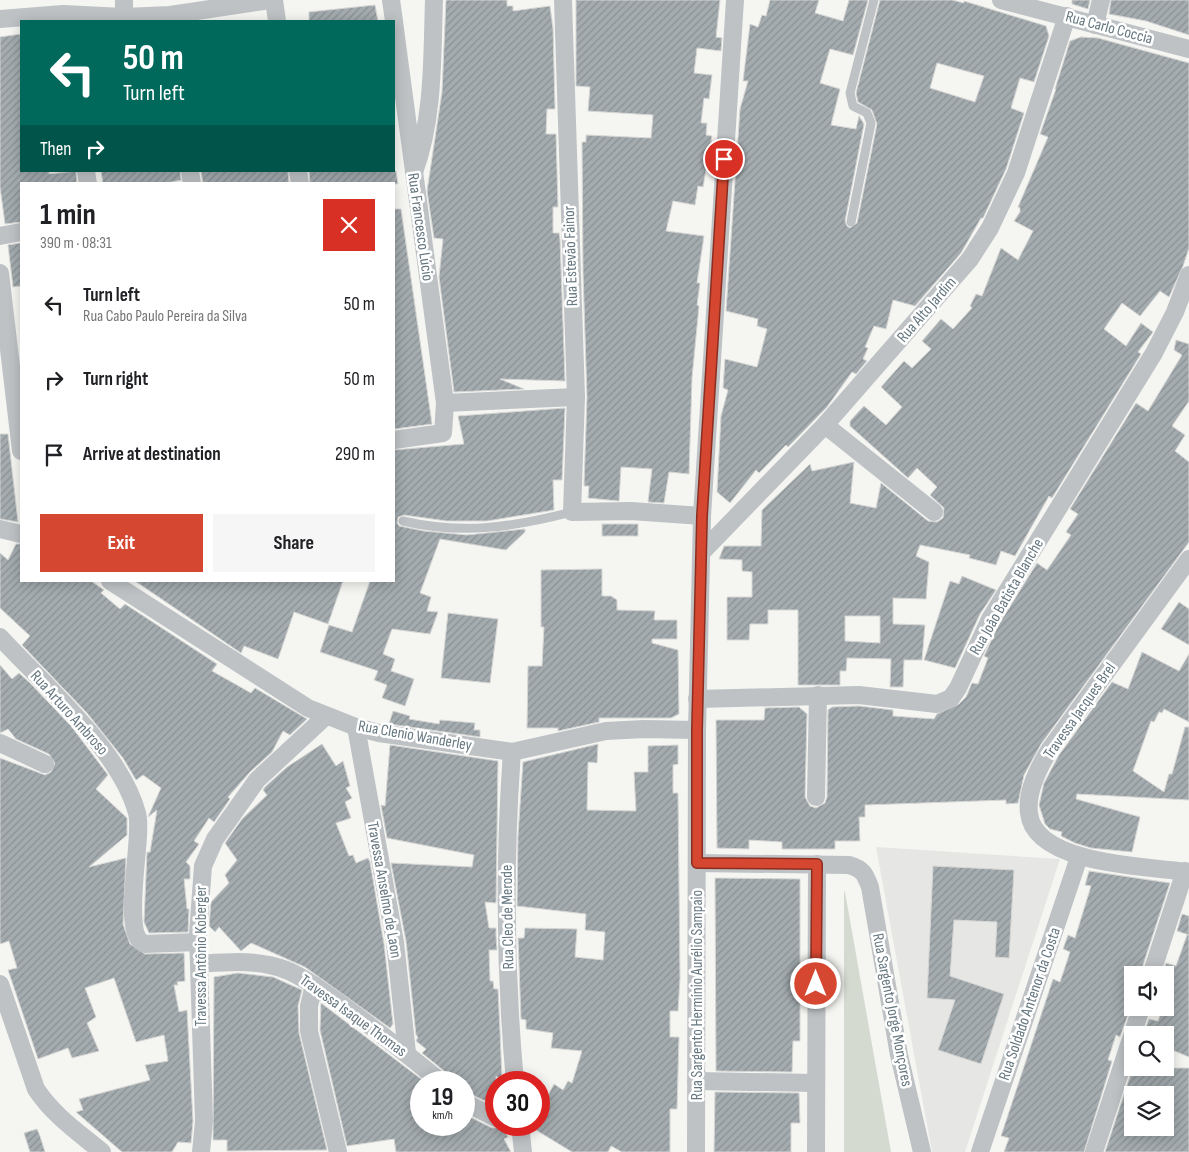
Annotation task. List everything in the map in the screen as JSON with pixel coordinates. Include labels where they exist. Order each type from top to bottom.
[{"type":"street","points":[[0,19],[64,18],[124,8],[170,18],[231,3],[270,0]]},
{"type":"street","points":[[274,0],[277,20]]},
{"type":"street","name":"Rua Francesco Lúcio","points":[[391,0],[394,20]]},
{"type":"street","points":[[413,175],[423,148],[426,129],[434,0]]},
{"type":"street","name":"Rua Estevão Fainor","points":[[563,0],[576,397],[572,512]]},
{"type":"street","name":"Rua Sargento Hermínio Aurélio Sampaio","points":[[696,1152],[697,730],[703,551],[702,516],[734,0]]},
{"type":"street","points":[[1094,24],[1101,0]]},
{"type":"street","name":"Rua Carlo Coccia","points":[[1006,1],[1189,49]]},
{"type":"street","name":"Rua Alto Jardim","points":[[703,551],[826,425],[970,260],[990,228],[1016,173],[1066,16]]},
{"type":"street","name":"Rua Francesco Lúcio","points":[[395,30],[445,403],[444,431],[440,434],[395,440]]},
{"type":"street","points":[[0,236],[20,232]]},
{"type":"street","points":[[0,273],[20,443]]},
{"type":"street","name":"Rua João Batista Blanche","points":[[698,699],[859,695],[937,704],[951,698],[958,688],[990,619],[1154,353],[1175,312],[1189,275]]},
{"type":"street","points":[[445,403],[576,397]]},
{"type":"street","points":[[826,425],[934,512]]},
{"type":"street","points":[[572,512],[632,511],[702,516]]},
{"type":"street","points":[[0,529],[20,534]]},
{"type":"street","name":"Travessa Jacques Brel","points":[[1187,872],[1079,857],[1042,838],[1034,829],[1028,815],[1034,781],[1053,744],[1189,559]]},
{"type":"street","name":"Rua Clenio Wanderley","points":[[112,582],[277,690],[326,716],[379,733],[512,752],[606,731],[697,730]]},
{"type":"street","name":"Rua Arturo Ambroso","points":[[0,637],[101,745],[129,793],[137,813],[140,828],[132,912],[134,930],[139,941],[145,944],[198,942]]},
{"type":"street","points":[[816,797],[818,695]]},
{"type":"street","name":"Travessa Antônio Koberger","points":[[201,1152],[204,1122],[198,942],[202,873],[215,839],[257,780],[326,716]]},
{"type":"street","name":"Travessa Anselmo de Laon","points":[[356,727],[395,942],[407,1054]]},
{"type":"street","points":[[0,744],[45,764]]},
{"type":"street","name":"Rua Cleo de Merode","points":[[512,752],[507,879],[510,1022],[514,1071]]},
{"type":"street","name":"Rua Soldado Antenor da Costa","points":[[980,1152],[1079,857]]},
{"type":"street","points":[[697,863],[817,864],[816,1152]]},
{"type":"street","name":"Rua Sargento Jorge Monçores","points":[[817,864],[849,866],[860,869],[870,887],[899,1055],[922,1152]]},
{"type":"street","points":[[1154,966],[1187,872]]},
{"type":"street","name":"Travessa Isaque Thomas","points":[[199,964],[230,961],[262,963],[286,970],[314,985],[428,1071]]},
{"type":"street","points":[[0,984],[36,1089],[45,1102],[60,1117],[102,1152]]},
{"type":"street","points":[[314,985],[310,1006],[309,1031],[338,1152]]},
{"type":"street","points":[[1094,1152],[1138,1016]]},
{"type":"street","points":[[696,1081],[816,1083]]},
{"type":"street","points":[[520,1136],[524,1152]]},
{"type":"lane","points":[[850,222],[871,123],[867,114],[852,106],[850,94],[874,0]]},
{"type":"lane","points":[[403,521],[445,529],[479,529],[572,512]]},
{"type":"shaded area","points":[[876,847],[1060,859],[965,1152],[932,1152]]},
{"type":"shaded area","points":[[845,892],[891,1152],[844,1152]]},
{"type":"building","points":[[446,0],[507,0],[507,6],[513,6],[513,11],[550,6],[553,28],[555,109],[547,109],[546,134],[556,134],[558,207],[553,207],[553,233],[559,233],[560,239],[565,381],[500,379],[524,389],[454,392],[439,277],[443,239],[434,238],[427,191],[442,92]]},
{"type":"building","points":[[576,0],[720,0],[716,37],[722,38],[721,51],[697,48],[694,73],[712,75],[709,99],[704,98],[701,123],[707,123],[706,135],[712,136],[703,187],[698,186],[695,205],[673,201],[666,231],[704,236],[697,283],[700,283],[692,378],[689,474],[669,472],[664,503],[648,502],[652,469],[621,467],[619,501],[588,498],[589,486],[584,486],[587,397],[583,272],[582,142],[586,142],[586,135],[651,138],[653,115],[588,111],[590,87],[576,86]]},
{"type":"building","points":[[770,0],[819,0],[815,13],[843,21],[849,0],[868,0],[853,55],[830,49],[820,83],[840,89],[831,125],[856,129],[859,116],[864,124],[845,221],[850,228],[857,223],[877,124],[872,110],[858,102],[856,93],[880,0],[952,0],[964,3],[964,1],[1046,26],[1049,36],[1034,82],[1020,78],[1011,108],[1024,113],[1006,169],[983,218],[981,218],[961,253],[915,306],[893,300],[886,329],[874,326],[865,347],[868,348],[863,359],[867,361],[856,374],[852,372],[827,407],[788,447],[786,445],[759,473],[756,470],[730,503],[717,492],[721,416],[728,390],[723,388],[725,359],[757,367],[767,329],[757,326],[758,319],[726,311],[740,109],[748,81],[743,81],[750,24],[758,27],[762,15],[766,16]],"holes":[[[937,63],[984,76],[975,102],[930,88]]]},
{"type":"building","points":[[1072,0],[1090,0],[1088,9],[1072,4]]},
{"type":"building","points":[[1111,0],[1189,0],[1189,35],[1146,21],[1109,14]]},
{"type":"building","points":[[375,5],[378,20],[309,20],[309,12]]},
{"type":"building","points":[[20,34],[20,172],[49,172],[49,174],[76,172],[77,182],[20,182],[20,222],[5,224],[0,187],[0,37]]},
{"type":"building","points":[[1081,37],[1098,38],[1189,63],[1189,248],[1183,266],[1169,297],[1160,291],[1140,316],[1122,303],[1104,329],[1126,346],[1141,323],[1153,332],[1138,352],[1141,354],[1052,498],[1049,496],[1015,556],[1001,551],[996,565],[969,558],[970,555],[920,545],[916,556],[929,562],[926,599],[893,598],[893,624],[925,625],[922,660],[904,660],[903,687],[890,687],[891,659],[847,658],[846,671],[840,671],[840,685],[798,685],[798,610],[768,610],[768,624],[750,624],[749,640],[727,640],[727,597],[752,597],[752,572],[742,571],[742,560],[719,559],[724,546],[761,546],[762,510],[810,464],[812,471],[854,462],[850,503],[876,508],[881,483],[928,521],[937,522],[943,518],[944,508],[930,495],[937,487],[917,468],[908,478],[850,426],[850,421],[864,406],[886,425],[902,407],[881,387],[904,361],[912,368],[931,349],[922,341],[941,319],[953,329],[972,308],[970,306],[976,294],[982,296],[1001,248],[1018,260],[1033,231],[1014,221],[1020,212],[1018,207],[1048,137],[1040,134],[1070,41]],"holes":[[[845,616],[880,616],[880,643],[845,641]]]},
{"type":"building","points":[[396,171],[398,184],[395,184],[395,182],[310,182],[309,172]]},
{"type":"building","points":[[101,172],[180,172],[181,180],[172,182],[103,182]]},
{"type":"building","points":[[201,172],[288,172],[289,182],[203,182]]},
{"type":"building","points":[[395,209],[401,209],[432,424],[395,429]]},
{"type":"building","points":[[20,243],[20,286],[13,287],[8,245]]},
{"type":"building","points":[[1176,340],[1189,344],[1189,401],[1172,426],[1185,435],[1175,451],[1189,462],[1189,542],[1041,744],[1024,775],[1018,803],[1006,804],[1006,800],[865,805],[865,817],[859,817],[860,841],[835,841],[835,849],[782,849],[782,842],[749,840],[749,849],[717,848],[716,720],[764,720],[765,708],[799,707],[807,714],[805,797],[810,806],[816,808],[825,803],[827,797],[828,710],[832,707],[859,706],[893,710],[893,716],[934,719],[937,714],[959,704],[966,697],[972,683],[978,684],[988,658],[984,656],[999,624],[1037,563],[1047,570],[1071,535],[1066,532],[1078,514],[1070,509],[1136,403],[1148,411],[1182,355],[1174,350]]},
{"type":"building","points":[[565,408],[562,480],[553,480],[554,510],[487,521],[447,521],[404,515],[398,517],[397,523],[399,526],[424,531],[467,535],[525,529],[525,532],[506,550],[440,539],[420,593],[431,597],[427,611],[438,612],[430,634],[392,629],[383,654],[395,659],[391,671],[414,679],[405,706],[382,698],[387,685],[374,680],[378,671],[320,652],[329,625],[352,632],[370,582],[395,582],[395,450],[464,444],[458,416]]},
{"type":"building","points":[[0,434],[8,434],[18,522],[0,519]]},
{"type":"building","points":[[602,524],[638,524],[638,536],[602,536]]},
{"type":"building","points":[[16,544],[20,544],[20,582],[92,582],[104,590],[101,593],[120,609],[125,604],[217,664],[212,671],[251,693],[255,688],[307,719],[290,735],[283,731],[272,752],[250,772],[228,797],[230,799],[214,822],[209,818],[194,841],[199,844],[186,862],[190,866],[190,879],[184,879],[187,909],[189,909],[188,932],[149,933],[144,922],[147,852],[150,852],[157,810],[148,817],[161,788],[143,775],[136,780],[123,758],[87,713],[22,645],[30,636],[0,608],[0,553],[8,560]]},
{"type":"building","points":[[602,569],[602,596],[611,596],[617,600],[617,610],[655,611],[654,620],[677,620],[677,639],[652,639],[652,643],[678,650],[679,714],[671,718],[599,718],[599,722],[558,731],[558,728],[527,728],[528,666],[542,666],[544,627],[541,627],[541,570]]},
{"type":"building","points":[[962,576],[996,590],[980,614],[955,668],[924,660],[950,581],[959,584]]},
{"type":"building","points":[[136,582],[343,582],[328,624],[294,612],[278,659],[244,646],[241,653]]},
{"type":"building","points":[[1179,602],[1189,609],[1189,645],[1161,629]]},
{"type":"building","points":[[448,613],[498,619],[490,683],[441,678]]},
{"type":"building","points":[[1142,652],[1179,671],[1189,654],[1189,722],[1164,709],[1162,713],[1159,712],[1154,722],[1151,721],[1133,771],[1164,792],[1169,774],[1172,774],[1185,727],[1189,727],[1189,800],[1077,794],[1076,799],[1140,817],[1132,852],[1091,848],[1061,836],[1062,832],[1050,829],[1045,824],[1039,805],[1044,783],[1059,755],[1112,682],[1128,689]]},
{"type":"building","points":[[0,665],[12,679],[19,673],[30,683],[71,726],[108,775],[96,789],[127,818],[127,835],[89,867],[126,858],[123,924],[130,944],[145,954],[184,953],[185,981],[177,982],[178,985],[174,985],[179,1012],[187,1010],[193,1121],[191,1143],[178,1142],[172,1152],[122,1152],[76,1112],[83,1110],[79,1099],[150,1080],[145,1065],[168,1061],[164,1035],[136,1042],[114,978],[85,988],[96,1017],[87,1023],[99,1051],[72,1058],[68,1048],[38,1059],[8,970],[17,968],[9,941],[0,944],[0,758],[45,775],[51,772],[55,763],[49,754],[16,739],[8,729],[0,733]]},
{"type":"building","points":[[393,711],[410,716],[409,719],[439,724],[440,720],[475,723],[474,730],[480,730],[480,737],[389,724]]},
{"type":"building","points":[[322,744],[336,766],[343,761],[350,786],[346,788],[352,798],[345,802],[351,818],[336,823],[349,856],[353,855],[356,863],[368,858],[370,862],[384,944],[393,1024],[390,1028],[305,967],[251,943],[241,951],[219,927],[215,932],[209,926],[211,902],[229,883],[225,875],[237,860],[225,843],[242,819],[267,795],[263,790],[265,787],[287,767]]},
{"type":"building","points":[[598,744],[597,763],[588,762],[587,810],[636,811],[634,772],[648,772],[648,746],[678,745],[678,764],[673,765],[673,793],[678,793],[680,978],[678,1011],[670,1011],[670,1037],[679,1037],[677,1109],[670,1109],[670,1152],[622,1152],[611,1146],[608,1152],[572,1152],[546,1136],[550,1136],[550,1092],[554,1084],[563,1090],[568,1081],[572,1083],[582,1051],[551,1048],[553,1033],[526,1029],[526,1020],[521,1019],[518,938],[524,938],[525,928],[577,929],[575,957],[603,960],[605,932],[585,930],[586,914],[517,906],[518,835],[523,762]]},
{"type":"building","points":[[390,745],[498,761],[496,903],[485,902],[489,928],[496,928],[497,950],[489,950],[490,981],[493,981],[494,989],[498,989],[502,1071],[485,1071],[485,1101],[475,1096],[475,1071],[444,1071],[422,1053],[426,1049],[416,1041],[418,1037],[416,1035],[406,941],[391,863],[472,867],[474,855],[387,838],[381,805],[385,806]]},
{"type":"building","points":[[933,866],[1014,870],[1009,958],[995,957],[997,922],[954,920],[950,976],[1004,994],[981,1064],[938,1050],[955,1000],[927,998]]},
{"type":"building","points":[[1089,871],[1170,883],[1143,966],[1124,966],[1124,1016],[1128,1016],[1120,1037],[1116,1035],[1108,1060],[1112,1061],[1084,1152],[1004,1152],[1009,1138],[1001,1136],[1053,979],[1060,982],[1070,952],[1063,949],[1068,935],[1075,938],[1091,886],[1085,885]]},
{"type":"building","points":[[715,878],[800,879],[800,1041],[793,1041],[792,1072],[716,1071]]},
{"type":"building","points":[[1182,914],[1189,916],[1189,935],[1177,931]]},
{"type":"building","points":[[1187,935],[1189,935],[1189,1057],[1174,1051],[1174,1026],[1146,1026],[1149,1019],[1158,1021],[1160,1016],[1174,1016],[1174,966],[1165,966],[1166,963],[1176,966]]},
{"type":"building","points":[[238,973],[273,977],[302,990],[298,1006],[299,1033],[327,1150],[227,1151],[227,1140],[213,1140],[214,977]]},
{"type":"building","points":[[321,1003],[411,1071],[410,1136],[475,1136],[475,1120],[485,1124],[485,1136],[507,1136],[504,1139],[511,1152],[396,1152],[394,1139],[347,1146],[320,1030]]},
{"type":"building","points":[[1174,1068],[1189,1068],[1189,1152],[1105,1152],[1124,1094],[1124,1136],[1174,1136],[1174,1086],[1127,1086],[1130,1076],[1174,1076]]},
{"type":"building","points":[[715,1092],[799,1093],[800,1123],[791,1123],[791,1152],[714,1152]]},
{"type":"building","points":[[37,1129],[45,1152],[30,1152],[24,1133]]},
{"type":"route","points":[[724,159],[702,516],[703,551],[697,730],[697,863],[817,864],[816,984]]}]
